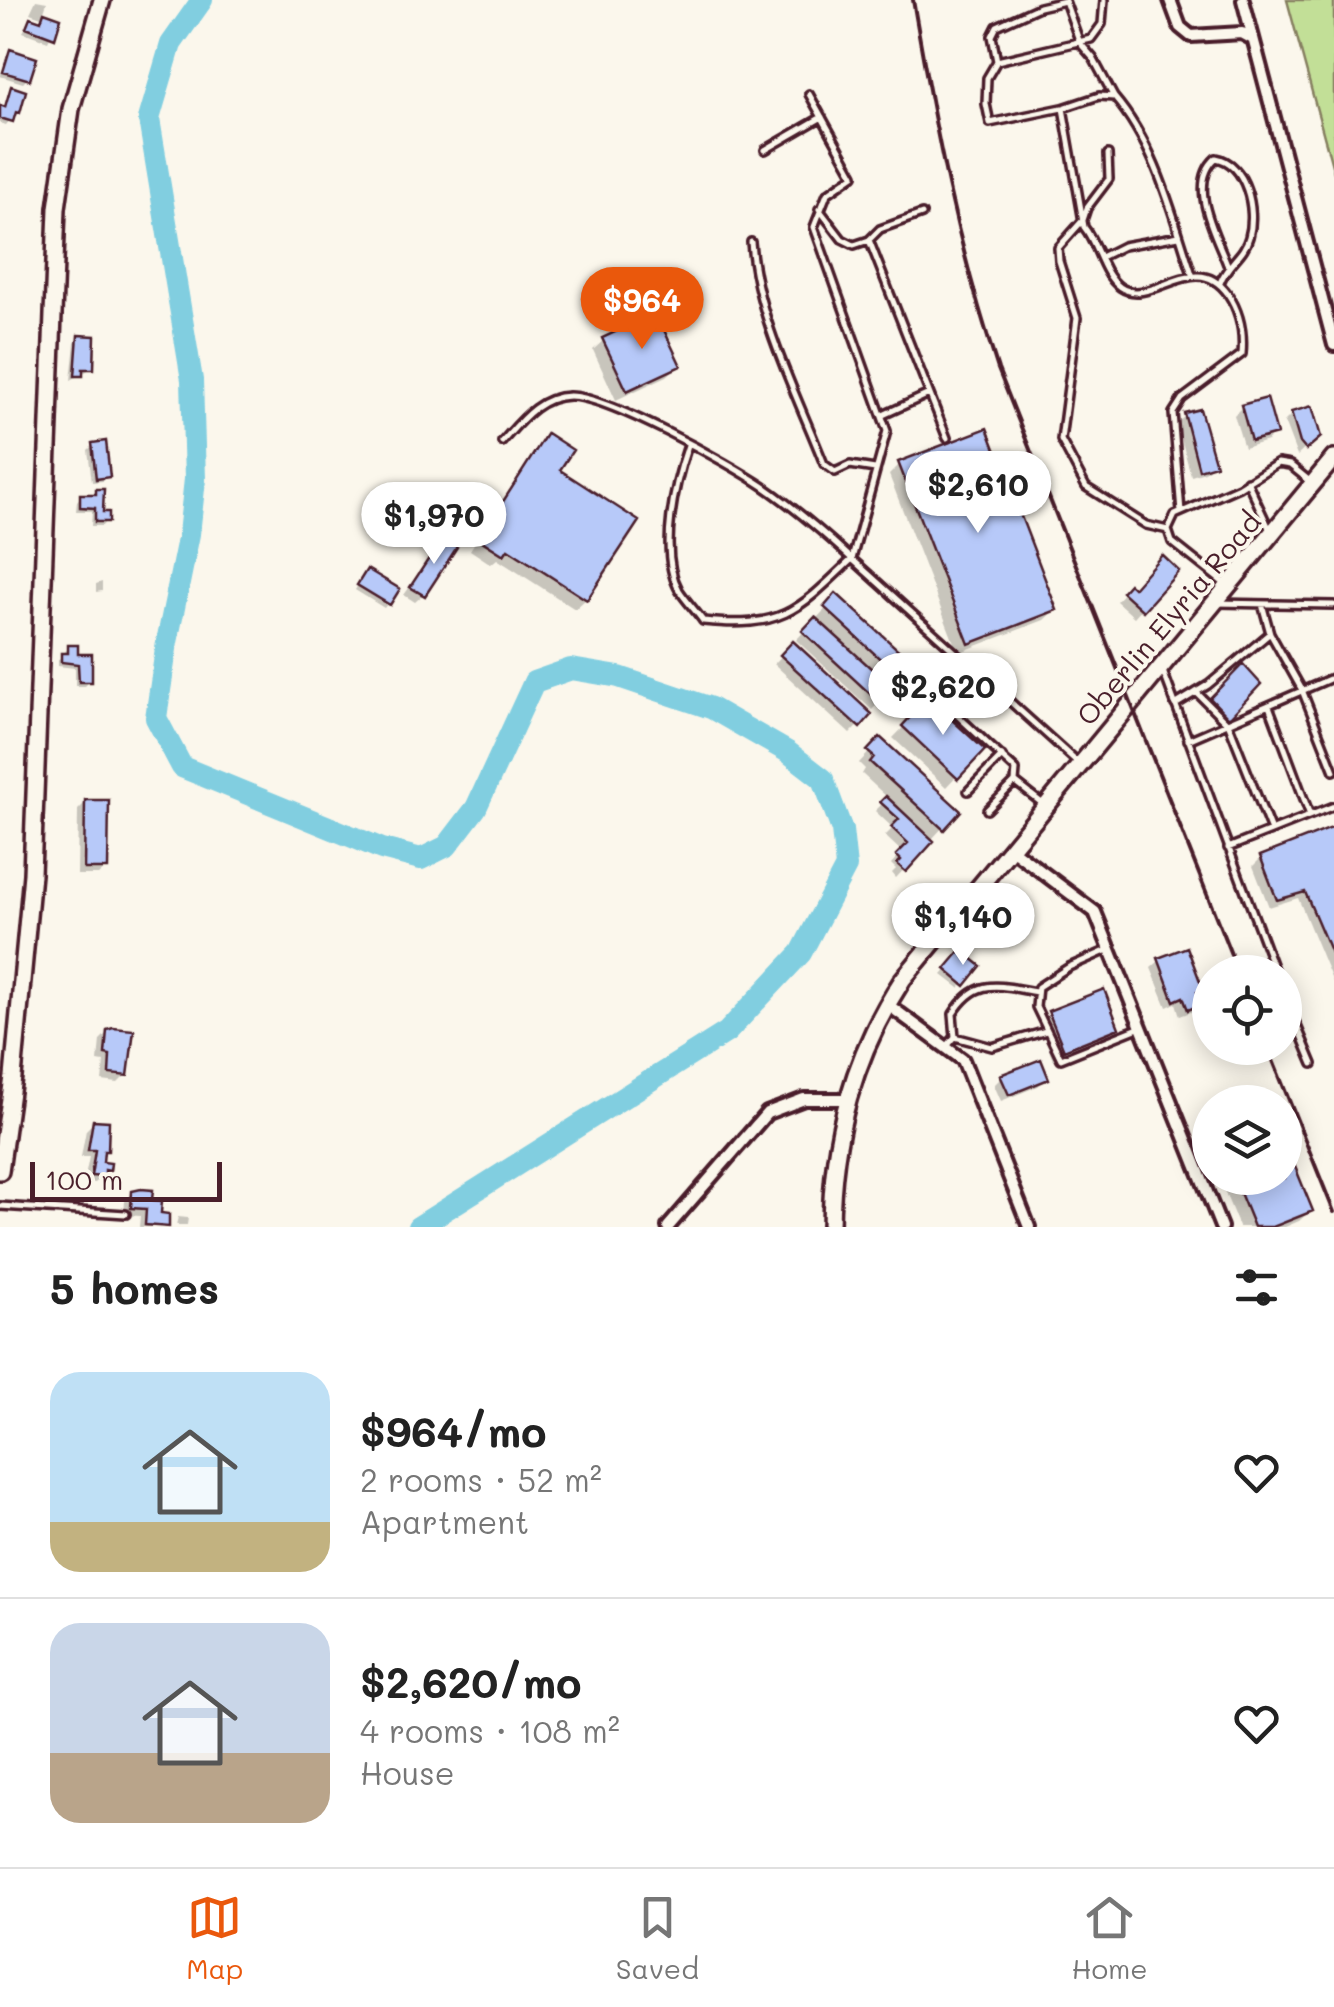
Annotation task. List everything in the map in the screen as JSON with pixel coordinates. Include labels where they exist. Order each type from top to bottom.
[{"type":"main road","points":[[0,1171],[32,874],[57,208],[71,109],[102,0]]},
{"type":"main road","name":"Oberlin Elyria Road","points":[[831,1227],[833,1167],[846,1099],[887,1004],[924,951],[1334,458]]},
{"type":"street","points":[[1170,0],[1180,27],[1191,36],[1242,33],[1253,39]]},
{"type":"street","points":[[1243,0],[1334,346]]},
{"type":"street","points":[[1010,848],[1094,912],[1221,1227]]},
{"type":"street","points":[[887,1004],[963,1060],[1029,1227]]},
{"type":"street","points":[[668,1227],[766,1113],[804,1099],[846,1099]]},
{"type":"lane","points":[[1114,97],[1099,96],[990,124],[987,78],[996,61],[992,36],[997,26],[1065,0],[1080,43],[1130,116],[1152,158],[1192,274]]},
{"type":"lane","points":[[996,61],[1091,39],[1102,24],[1104,0]]},
{"type":"lane","points":[[688,445],[676,479],[668,535],[678,587],[703,621],[769,622],[796,610],[852,559],[887,431],[814,226],[827,194],[854,175],[809,94]]},
{"type":"lane","points":[[1062,108],[1083,220],[1118,286],[1130,292],[1192,274],[1220,283],[1235,304],[1243,336],[1242,354],[1182,399],[1173,413],[1181,512]]},
{"type":"lane","points":[[765,150],[822,116]]},
{"type":"lane","points":[[1108,154],[1109,180],[1083,220],[1058,248],[1078,318],[1061,440],[1086,487],[1146,525],[1168,530]]},
{"type":"lane","points":[[1220,283],[1227,264],[1239,256],[1249,238],[1251,219],[1242,173],[1229,160],[1216,158],[1206,167],[1202,184],[1210,222],[1227,264]]},
{"type":"lane","points":[[819,209],[842,239],[854,245],[870,240],[880,229],[922,214]]},
{"type":"lane","points":[[1101,257],[1123,246],[1179,236]]},
{"type":"lane","points":[[870,240],[946,438]]},
{"type":"lane","points":[[750,242],[766,316],[824,464],[835,472],[850,465],[875,469]]},
{"type":"lane","points":[[883,415],[929,394]]},
{"type":"lane","points":[[502,442],[531,408],[566,396],[596,399],[761,484],[822,530],[1080,764]]},
{"type":"lane","points":[[1228,586],[1172,542],[1168,530],[1175,515],[1278,463],[1290,465],[1313,484]]},
{"type":"lane","points":[[1247,481],[1271,534]]},
{"type":"lane","points":[[1213,603],[1334,606]]},
{"type":"lane","points":[[1262,604],[1270,633],[1302,690],[1334,771]]},
{"type":"lane","points":[[1175,704],[1270,633]]},
{"type":"lane","points":[[1161,666],[1269,955]]},
{"type":"lane","points":[[1188,740],[1334,677]]},
{"type":"lane","points":[[928,688],[1016,770],[1014,782],[987,810]]},
{"type":"lane","points":[[1196,692],[1229,724],[1271,831]]},
{"type":"lane","points":[[1269,706],[1310,815]]},
{"type":"lane","points":[[968,792],[1002,756]]},
{"type":"lane","points":[[1014,782],[1045,806]]},
{"type":"lane","points":[[1228,848],[1334,806]]},
{"type":"lane","points":[[1110,949],[1042,984],[1036,1007],[1057,1055],[1063,1059],[1141,1027]]},
{"type":"lane","points":[[946,1048],[955,1037],[953,1014],[978,987],[990,985],[1037,992]]},
{"type":"lane","points":[[955,1037],[992,1047],[1046,1032]]},
{"type":"lane","points":[[1302,1038],[1313,1064]]},
{"type":"lane","points":[[0,1206],[126,1214]]},
{"type":"green space","points":[[1287,0],[1334,0],[1334,173]]},
{"type":"building","points":[[44,12],[61,18],[55,38],[26,27],[30,17],[41,21]]},
{"type":"building","points":[[10,49],[37,58],[30,80],[3,72]]},
{"type":"building","points":[[11,86],[26,91],[13,122],[0,118],[0,105],[5,107]]},
{"type":"building","points":[[656,313],[681,366],[627,391],[602,338]]},
{"type":"building","points":[[78,335],[95,336],[94,369],[83,369],[83,376],[75,376]]},
{"type":"building","points":[[1267,398],[1277,434],[1251,441],[1241,405]]},
{"type":"building","points":[[1312,406],[1321,437],[1306,450],[1300,443],[1291,412]]},
{"type":"building","points":[[1200,409],[1216,465],[1199,470],[1184,413]]},
{"type":"building","points":[[987,428],[1057,610],[969,644],[898,462]]},
{"type":"building","points":[[547,433],[573,450],[560,470],[639,521],[587,600],[508,549],[504,555],[479,539]]},
{"type":"building","points":[[106,441],[110,477],[96,479],[92,443]]},
{"type":"building","points":[[96,489],[104,489],[103,512],[109,512],[109,522],[95,522],[95,508],[80,507],[80,494],[96,494]]},
{"type":"building","points":[[443,537],[457,547],[425,596],[410,587]]},
{"type":"building","points":[[1162,555],[1179,571],[1143,611],[1122,592],[1129,584],[1133,588]]},
{"type":"building","points":[[367,569],[400,589],[390,605],[357,585]]},
{"type":"building","points":[[836,593],[916,666],[903,680],[824,607]]},
{"type":"building","points":[[815,617],[895,690],[881,704],[802,631]]},
{"type":"building","points":[[793,641],[872,714],[860,728],[780,655]]},
{"type":"building","points":[[68,645],[78,645],[78,654],[92,654],[92,682],[79,682],[78,664],[61,662],[61,653],[68,653]]},
{"type":"building","points":[[1243,664],[1261,684],[1229,718],[1210,698]]},
{"type":"building","points":[[928,698],[985,750],[958,779],[902,726]]},
{"type":"building","points":[[880,737],[961,811],[944,830],[870,762],[874,757],[867,751]]},
{"type":"building","points":[[886,796],[934,841],[906,872],[897,864],[901,860],[896,855],[908,843],[891,827],[899,819],[880,802]]},
{"type":"building","points":[[85,800],[109,800],[108,869],[84,869]]},
{"type":"building","points":[[1334,827],[1334,960],[1305,892],[1277,900],[1260,856]]},
{"type":"building","points":[[1187,947],[1192,960],[1192,1008],[1188,1010],[1183,997],[1174,1001],[1158,958]]},
{"type":"building","points":[[961,950],[981,966],[965,986],[945,969]]},
{"type":"building","points":[[1104,989],[1119,1028],[1064,1050],[1048,1011]]},
{"type":"building","points":[[107,1030],[134,1030],[128,1076],[109,1074],[110,1055],[105,1054]]},
{"type":"building","points":[[1041,1059],[1049,1079],[1009,1095],[1000,1075]]},
{"type":"building","points":[[93,1120],[109,1121],[108,1151],[104,1151],[103,1162],[111,1163],[105,1177],[91,1176],[95,1150],[88,1150]]},
{"type":"building","points":[[1302,1184],[1313,1211],[1273,1227],[1254,1227],[1241,1195],[1302,1195]]},
{"type":"building","points":[[153,1190],[152,1200],[162,1201],[161,1213],[169,1214],[169,1227],[145,1225],[146,1209],[131,1208],[132,1191]]},
{"type":"waterway","points":[[202,0],[171,44],[149,119],[192,380],[195,479],[156,718],[182,767],[382,849],[421,859],[447,846],[476,808],[534,682],[571,669],[619,677],[711,708],[788,752],[823,779],[842,830],[846,867],[801,953],[727,1032],[418,1227]]},
{"type":"railway","points":[[913,0],[948,186],[998,369],[1231,955]]},
{"type":"railway","points":[[1275,1065],[1334,1212]]}]
